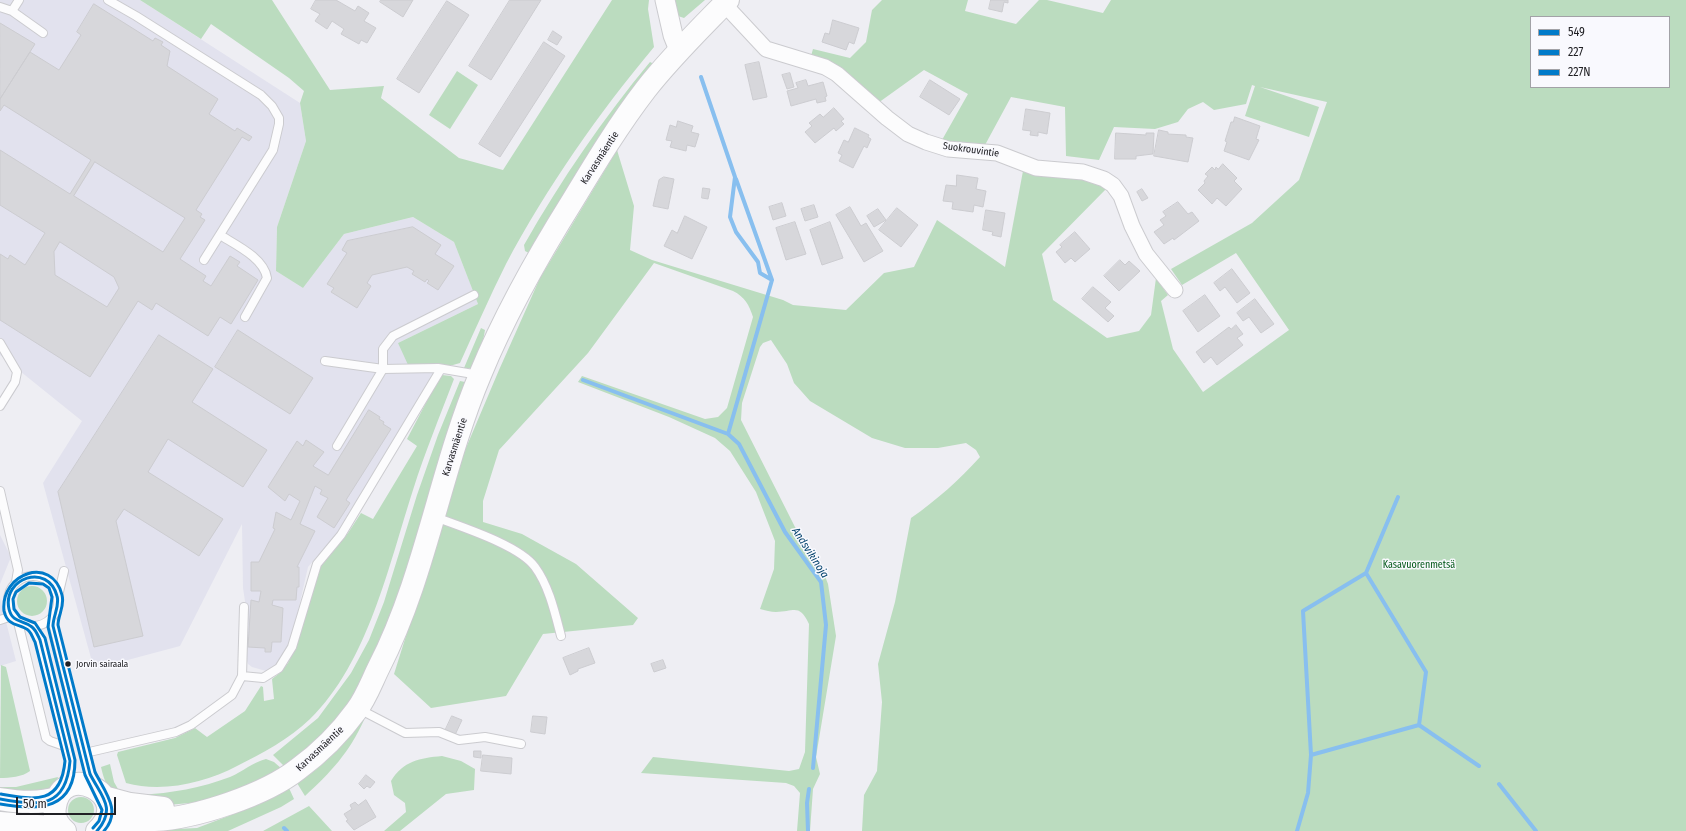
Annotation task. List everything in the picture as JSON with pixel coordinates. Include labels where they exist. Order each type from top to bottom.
[{"type":"main road","name":"Karvasmäentie","points":[[101,826],[117,819],[164,819],[214,808],[259,793],[297,770],[334,738],[359,708],[393,639],[412,586],[433,516],[480,375],[531,267],[597,161],[646,89],[679,50],[726,2]]},
{"type":"main road","name":"Karvasmäentie","points":[[61,793],[77,783],[84,783],[100,792],[130,804],[160,807],[214,808]]},
{"type":"main road","points":[[100,792],[107,809],[101,826]]},
{"type":"main road","points":[[0,799],[31,802],[48,801],[61,793]]},
{"type":"main road","points":[[61,793],[54,810],[55,817],[63,829]]},
{"type":"main road","points":[[0,823],[63,829]]},
{"type":"street","points":[[665,0],[673,35],[679,50]]},
{"type":"street","name":"Suokrouvintie","points":[[726,2],[766,49],[825,67],[837,74],[887,118],[908,134],[926,142],[948,148],[997,153],[1036,168],[1083,172],[1104,179],[1113,185],[1121,196],[1132,226],[1146,254],[1175,290]]},
{"type":"lane","points":[[12,11],[19,0]]},
{"type":"lane","points":[[108,0],[261,95],[272,106],[279,118],[273,150],[204,260]]},
{"type":"lane","points":[[0,7],[12,11],[43,33]]},
{"type":"lane","points":[[220,235],[245,251],[266,271],[267,278],[245,317]]},
{"type":"lane","points":[[337,446],[383,369],[383,349],[393,336],[474,295]]},
{"type":"lane","points":[[0,406],[15,382],[17,372],[1,343]]},
{"type":"lane","points":[[325,360],[383,369],[441,369],[480,375]]},
{"type":"lane","points":[[242,676],[263,678],[279,668],[292,646],[317,564],[341,535],[441,369]]},
{"type":"lane","points":[[0,491],[18,570],[16,582],[8,595],[8,602],[15,619],[46,738],[67,747]]},
{"type":"lane","points":[[433,516],[525,556],[535,567],[545,586],[561,636]]},
{"type":"lane","points":[[0,519],[8,524]]},
{"type":"lane","points":[[16,582],[30,576],[45,579],[56,576],[64,571],[58,597],[58,604],[52,618],[46,623],[32,627]]},
{"type":"lane","points":[[45,579],[55,590],[58,597]]},
{"type":"lane","points":[[85,753],[176,732],[191,725],[232,695],[242,676],[244,607]]},
{"type":"lane","points":[[52,618],[90,774],[100,792]]},
{"type":"lane","points":[[0,620],[15,619],[32,627],[40,640],[67,747],[70,768],[61,793]]},
{"type":"lane","points":[[359,708],[405,733],[439,732],[459,740],[485,737],[520,744]]},
{"type":"shaded area","name":"Jorvin sairaala","points":[[0,0],[140,0],[300,103],[306,141],[277,227],[276,271],[303,288],[344,234],[413,217],[454,242],[478,304],[398,343],[438,366],[337,533],[308,567],[291,642],[281,661],[274,668],[266,671],[252,667],[248,664],[245,655],[246,608],[243,588],[242,524],[180,646],[94,669],[43,483],[82,421],[0,355]]},
{"type":"shaded area","points":[[0,535],[11,557],[0,584]]},
{"type":"shaded area","points":[[0,598],[16,661],[0,666]]},
{"type":"green space","points":[[140,0],[272,0],[330,90],[384,86],[381,98],[459,158],[503,170],[612,0],[649,0],[648,9],[654,47],[613,98],[556,179],[506,264],[460,363],[453,365],[409,367],[398,343],[478,304],[454,242],[413,217],[344,234],[303,288],[276,271],[277,227],[306,141],[300,103],[304,91],[289,78],[211,24],[201,39]]},
{"type":"green space","points":[[673,0],[705,0],[684,18],[678,16]]},
{"type":"green space","name":"Kasavuorenmetsä","points":[[882,0],[968,0],[965,11],[1016,24],[1039,0],[1047,0],[1103,13],[1111,0],[1686,0],[1686,831],[862,831],[864,795],[877,771],[882,702],[878,664],[895,602],[911,518],[930,504],[964,474],[980,457],[976,450],[966,443],[938,448],[905,448],[872,438],[810,401],[794,383],[787,364],[771,340],[763,343],[760,347],[742,403],[741,420],[795,527],[820,563],[828,584],[836,636],[816,757],[820,774],[813,789],[810,831],[797,831],[800,793],[794,786],[786,783],[641,773],[653,757],[789,771],[799,769],[805,752],[809,624],[802,613],[796,610],[774,612],[760,609],[774,569],[775,541],[756,492],[730,451],[715,438],[669,417],[578,382],[582,376],[705,419],[718,417],[727,408],[753,317],[748,305],[741,296],[733,291],[654,263],[588,353],[499,450],[483,501],[483,522],[522,534],[576,564],[638,618],[633,625],[543,634],[506,696],[431,708],[394,674],[463,455],[499,370],[540,278],[617,150],[634,206],[630,250],[652,260],[783,300],[793,305],[846,310],[884,273],[914,267],[937,220],[1005,267],[1023,171],[1073,175],[1108,187],[1042,254],[1053,300],[1107,338],[1139,331],[1151,315],[1156,278],[1168,295],[1161,301],[1173,349],[1203,392],[1289,330],[1236,253],[1182,285],[1171,269],[1252,223],[1299,180],[1327,102],[1260,87],[1319,107],[1309,137],[1245,116],[1255,86],[1252,85],[1246,104],[1214,110],[1203,102],[1188,109],[1178,122],[1155,129],[1114,127],[1099,160],[1066,156],[1065,107],[1011,97],[985,145],[942,140],[968,94],[924,70],[878,103],[811,56],[813,49],[850,58],[866,42],[872,10]]},
{"type":"green space","points":[[650,62],[652,63],[652,68],[531,254],[525,251],[524,245],[567,174],[615,106]]},
{"type":"green space","points":[[457,71],[478,85],[450,129],[429,115]]},
{"type":"green space","points":[[481,328],[485,330],[480,358],[472,368],[464,368]]},
{"type":"green space","points":[[442,375],[451,376],[454,379],[418,476],[385,580],[362,641],[347,670],[330,696],[310,719],[285,739],[266,751],[225,772],[183,785],[154,787],[126,783],[117,755],[118,752],[175,738],[195,728],[207,737],[245,711],[261,686],[263,687],[264,701],[274,699],[272,679],[281,672],[288,663],[297,644],[321,566],[348,533],[361,513],[373,519],[417,446],[407,439]]},
{"type":"green space","points":[[460,381],[465,382],[466,386],[399,599],[359,691],[334,727],[285,767],[273,755],[318,718],[351,673],[369,640],[384,602],[417,495],[438,435]]},
{"type":"green space","points":[[32,586],[38,587],[46,595],[46,607],[38,615],[32,616],[26,615],[18,607],[17,601],[18,595],[26,587]]},
{"type":"green space","points":[[1,665],[6,667],[30,771],[20,776],[0,778]]},
{"type":"green space","points":[[363,718],[364,720],[358,732],[346,752],[323,779],[305,796],[297,783],[325,762]]},
{"type":"green space","points":[[442,756],[461,761],[475,769],[474,790],[446,794],[400,831],[384,831],[406,812],[405,803],[394,795],[391,781],[396,774],[401,769],[413,762],[426,758]]},
{"type":"green space","points":[[266,759],[274,762],[282,769],[259,782],[200,802],[168,805],[140,795],[163,793],[208,784],[230,777],[257,762]]},
{"type":"green space","points":[[110,764],[114,782],[122,796],[107,784],[104,777],[101,767]]},
{"type":"green space","points":[[58,777],[56,783],[48,791],[0,792],[0,787],[16,787]]},
{"type":"green space","points":[[289,788],[294,799],[281,807],[228,831],[135,831],[197,828],[260,804]]},
{"type":"green space","points":[[81,797],[90,801],[94,810],[90,819],[81,823],[72,819],[68,810],[72,801]]},
{"type":"green space","points":[[309,806],[332,831],[263,831]]},
{"type":"building","points":[[316,0],[336,0],[355,11],[358,6],[369,13],[364,21],[376,28],[367,43],[361,40],[359,44],[341,34],[344,29],[332,21],[327,29],[315,21],[320,14],[311,9]]},
{"type":"building","points":[[381,0],[413,0],[403,17],[380,2]]},
{"type":"building","points":[[510,0],[541,0],[491,80],[469,66]]},
{"type":"building","points":[[991,0],[1008,0],[1008,3],[1004,2],[1002,12],[989,9]]},
{"type":"building","points":[[447,1],[469,15],[419,93],[397,79]]},
{"type":"building","points":[[94,4],[153,41],[155,38],[163,42],[161,45],[170,51],[167,66],[218,99],[209,114],[235,131],[237,128],[252,137],[249,141],[242,137],[196,210],[202,214],[200,217],[205,220],[180,259],[206,276],[203,281],[211,286],[230,256],[240,262],[237,266],[258,280],[231,324],[220,317],[208,336],[156,303],[152,310],[138,301],[90,377],[0,320],[0,254],[8,259],[10,255],[25,265],[45,233],[0,205],[0,150],[70,194],[91,160],[4,105],[0,111],[0,99],[30,52],[59,70],[81,35],[77,32]],"holes":[[[95,162],[185,218],[163,252],[74,196]],[[60,242],[114,277],[119,288],[107,307],[55,275],[54,252]]]},
{"type":"building","points":[[833,20],[859,28],[854,44],[849,42],[846,50],[822,42],[825,33],[829,34]]},
{"type":"building","points":[[0,23],[35,44],[0,99]]},
{"type":"building","points":[[553,31],[562,37],[557,45],[548,40]]},
{"type":"building","points":[[544,42],[565,56],[500,157],[479,144]]},
{"type":"building","points":[[759,62],[767,97],[753,100],[745,65]]},
{"type":"building","points":[[790,73],[794,87],[787,89],[782,75]]},
{"type":"building","points":[[806,80],[808,86],[823,82],[827,96],[825,97],[826,101],[817,103],[816,99],[791,106],[787,91],[798,88],[796,83]]},
{"type":"building","points":[[930,80],[960,99],[949,115],[920,97]]},
{"type":"building","points":[[834,108],[844,119],[841,121],[844,124],[836,131],[834,128],[815,143],[805,132],[812,126],[809,123],[820,114],[823,117]]},
{"type":"building","points":[[1026,109],[1050,113],[1047,134],[1038,132],[1038,136],[1030,135],[1031,131],[1023,130]]},
{"type":"building","points":[[1235,117],[1260,126],[1256,139],[1259,140],[1249,160],[1224,151],[1227,142],[1225,141],[1231,122],[1233,122]]},
{"type":"building","points":[[678,121],[693,126],[691,132],[699,134],[695,147],[687,145],[686,151],[670,147],[672,141],[666,140],[670,125],[676,127]]},
{"type":"building","points":[[855,128],[869,135],[868,137],[871,139],[867,148],[864,146],[853,168],[839,161],[842,155],[838,153],[844,140],[848,142]]},
{"type":"building","points":[[1159,130],[1168,132],[1168,134],[1186,135],[1186,137],[1193,138],[1188,162],[1154,156]]},
{"type":"building","points":[[1116,133],[1146,135],[1146,133],[1154,133],[1153,154],[1136,156],[1136,159],[1115,159]]},
{"type":"building","points":[[1223,164],[1237,178],[1234,181],[1242,189],[1226,206],[1217,198],[1212,204],[1198,190],[1205,183],[1204,181],[1208,176],[1205,174],[1212,167],[1215,170],[1216,167],[1218,169]]},
{"type":"building","points":[[957,175],[978,178],[976,189],[986,191],[983,207],[974,205],[973,212],[952,209],[953,202],[943,201],[946,185],[956,186]]},
{"type":"building","points":[[664,177],[674,179],[668,209],[653,206],[659,180]]},
{"type":"building","points":[[703,188],[710,189],[708,199],[702,198]]},
{"type":"building","points":[[1142,189],[1148,198],[1142,201],[1137,192]]},
{"type":"building","points":[[1178,202],[1188,214],[1192,212],[1199,221],[1174,240],[1173,238],[1164,244],[1154,232],[1164,225],[1160,220],[1166,216],[1163,212]]},
{"type":"building","points":[[782,203],[786,216],[773,220],[769,207]]},
{"type":"building","points":[[814,205],[818,217],[805,221],[801,209]]},
{"type":"building","points":[[850,207],[861,226],[866,223],[883,251],[864,262],[836,215]]},
{"type":"building","points":[[897,208],[918,225],[901,247],[879,230]]},
{"type":"building","points":[[878,209],[886,220],[874,227],[867,216]]},
{"type":"building","points":[[986,210],[1005,213],[1001,237],[992,235],[993,232],[983,230]]},
{"type":"building","points":[[685,216],[707,227],[692,259],[664,246],[672,230],[677,233]]},
{"type":"building","points":[[795,222],[806,254],[786,260],[776,228]]},
{"type":"building","points":[[830,222],[843,258],[822,265],[810,230]]},
{"type":"building","points":[[413,227],[441,245],[435,254],[454,266],[438,290],[427,283],[429,281],[427,279],[425,282],[412,274],[414,271],[407,267],[372,275],[367,283],[371,286],[357,308],[331,292],[334,288],[327,284],[347,253],[342,250],[347,241]]},
{"type":"building","points":[[1075,232],[1090,249],[1075,262],[1071,258],[1065,263],[1056,252],[1062,247],[1060,245]]},
{"type":"building","points":[[1120,260],[1125,265],[1129,261],[1140,271],[1119,291],[1104,276]]},
{"type":"building","points":[[1232,269],[1250,293],[1237,303],[1225,287],[1220,291],[1214,283]]},
{"type":"building","points":[[1093,287],[1111,302],[1105,308],[1114,316],[1108,322],[1082,299]]},
{"type":"building","points":[[1205,295],[1220,316],[1198,332],[1183,311]]},
{"type":"building","points":[[1255,299],[1274,324],[1261,333],[1249,317],[1243,321],[1237,313]]},
{"type":"building","points":[[1236,325],[1243,334],[1237,338],[1243,345],[1217,365],[1211,357],[1204,363],[1196,352],[1229,327],[1231,329]]},
{"type":"building","points":[[238,330],[313,378],[290,414],[215,367]]},
{"type":"building","points":[[159,335],[213,369],[192,402],[267,450],[243,487],[168,439],[148,472],[223,519],[199,556],[124,509],[116,521],[143,636],[94,647],[58,492]]},
{"type":"building","points":[[369,410],[380,417],[379,419],[384,422],[383,424],[391,429],[346,500],[350,503],[334,528],[317,517],[328,498],[320,494],[322,490],[315,486],[300,524],[315,531],[297,567],[299,567],[299,587],[297,587],[296,600],[273,600],[272,605],[283,608],[281,642],[272,642],[271,652],[265,652],[265,648],[248,647],[251,600],[259,602],[261,591],[251,591],[251,562],[259,562],[275,529],[273,528],[276,512],[291,520],[300,501],[289,494],[285,501],[268,487],[297,441],[303,446],[306,440],[324,452],[313,466],[328,475]]},
{"type":"building","points":[[589,648],[595,663],[578,669],[578,671],[570,675],[563,658]]},
{"type":"building","points":[[663,660],[666,668],[654,672],[651,664]]},
{"type":"building","points":[[452,716],[462,720],[455,735],[445,731]]},
{"type":"building","points":[[533,716],[547,717],[545,734],[531,732]]},
{"type":"building","points":[[474,751],[481,751],[481,758],[474,757]]},
{"type":"building","points":[[483,755],[512,758],[511,774],[481,771]]},
{"type":"building","points":[[366,775],[375,782],[370,788],[367,786],[364,789],[359,784]]},
{"type":"building","points":[[366,800],[376,817],[354,830],[346,821],[348,820],[344,814],[352,809],[350,805],[355,802],[358,805]]},
{"type":"waterway","points":[[701,77],[735,177],[730,217],[736,232],[758,262],[760,273],[772,280],[728,434]]},
{"type":"waterway","points":[[736,179],[772,280]]},
{"type":"waterway","name":"Andsvikinoja","points":[[583,380],[728,434],[739,444],[785,532],[821,582],[826,625],[813,768]]},
{"type":"waterway","points":[[1366,573],[1398,497]]},
{"type":"waterway","points":[[1311,755],[1303,611],[1366,573],[1426,672],[1419,725]]},
{"type":"waterway","points":[[1297,831],[1308,793],[1311,755],[1419,725],[1479,766]]},
{"type":"waterway","points":[[1499,784],[1536,831]]},
{"type":"waterway","name":"Andsvikinoja","points":[[808,831],[807,803],[809,789]]},
{"type":"waterway","points":[[284,828],[287,831]]},
{"type":"transit line","name":"227N","points":[[1,794],[35,798],[52,792],[58,786],[65,761],[35,642],[29,631],[8,620],[4,611],[5,598],[10,587],[18,579],[28,574],[38,572],[48,575],[56,583],[62,595],[63,603],[58,625],[95,772],[107,794],[112,809],[112,816],[104,831]]},
{"type":"transit line","name":"549","points":[[0,799],[27,803],[48,801],[56,796],[63,788],[70,761],[40,640],[33,628],[15,619],[9,609],[9,598],[12,589],[19,582],[27,578],[36,577],[45,579],[52,586],[58,600],[53,626],[90,774],[105,802],[106,815],[103,823],[97,831]]},
{"type":"transit line","name":"227","points":[[0,804],[29,807],[52,803],[62,798],[69,789],[73,777],[75,760],[45,638],[35,623],[20,617],[14,609],[13,599],[16,592],[29,583],[43,584],[49,588],[52,597],[48,627],[85,775],[102,810],[99,821],[93,828]]},
{"type":"place","name":"Jorvin sairaala","points":[[68,664]]}]
